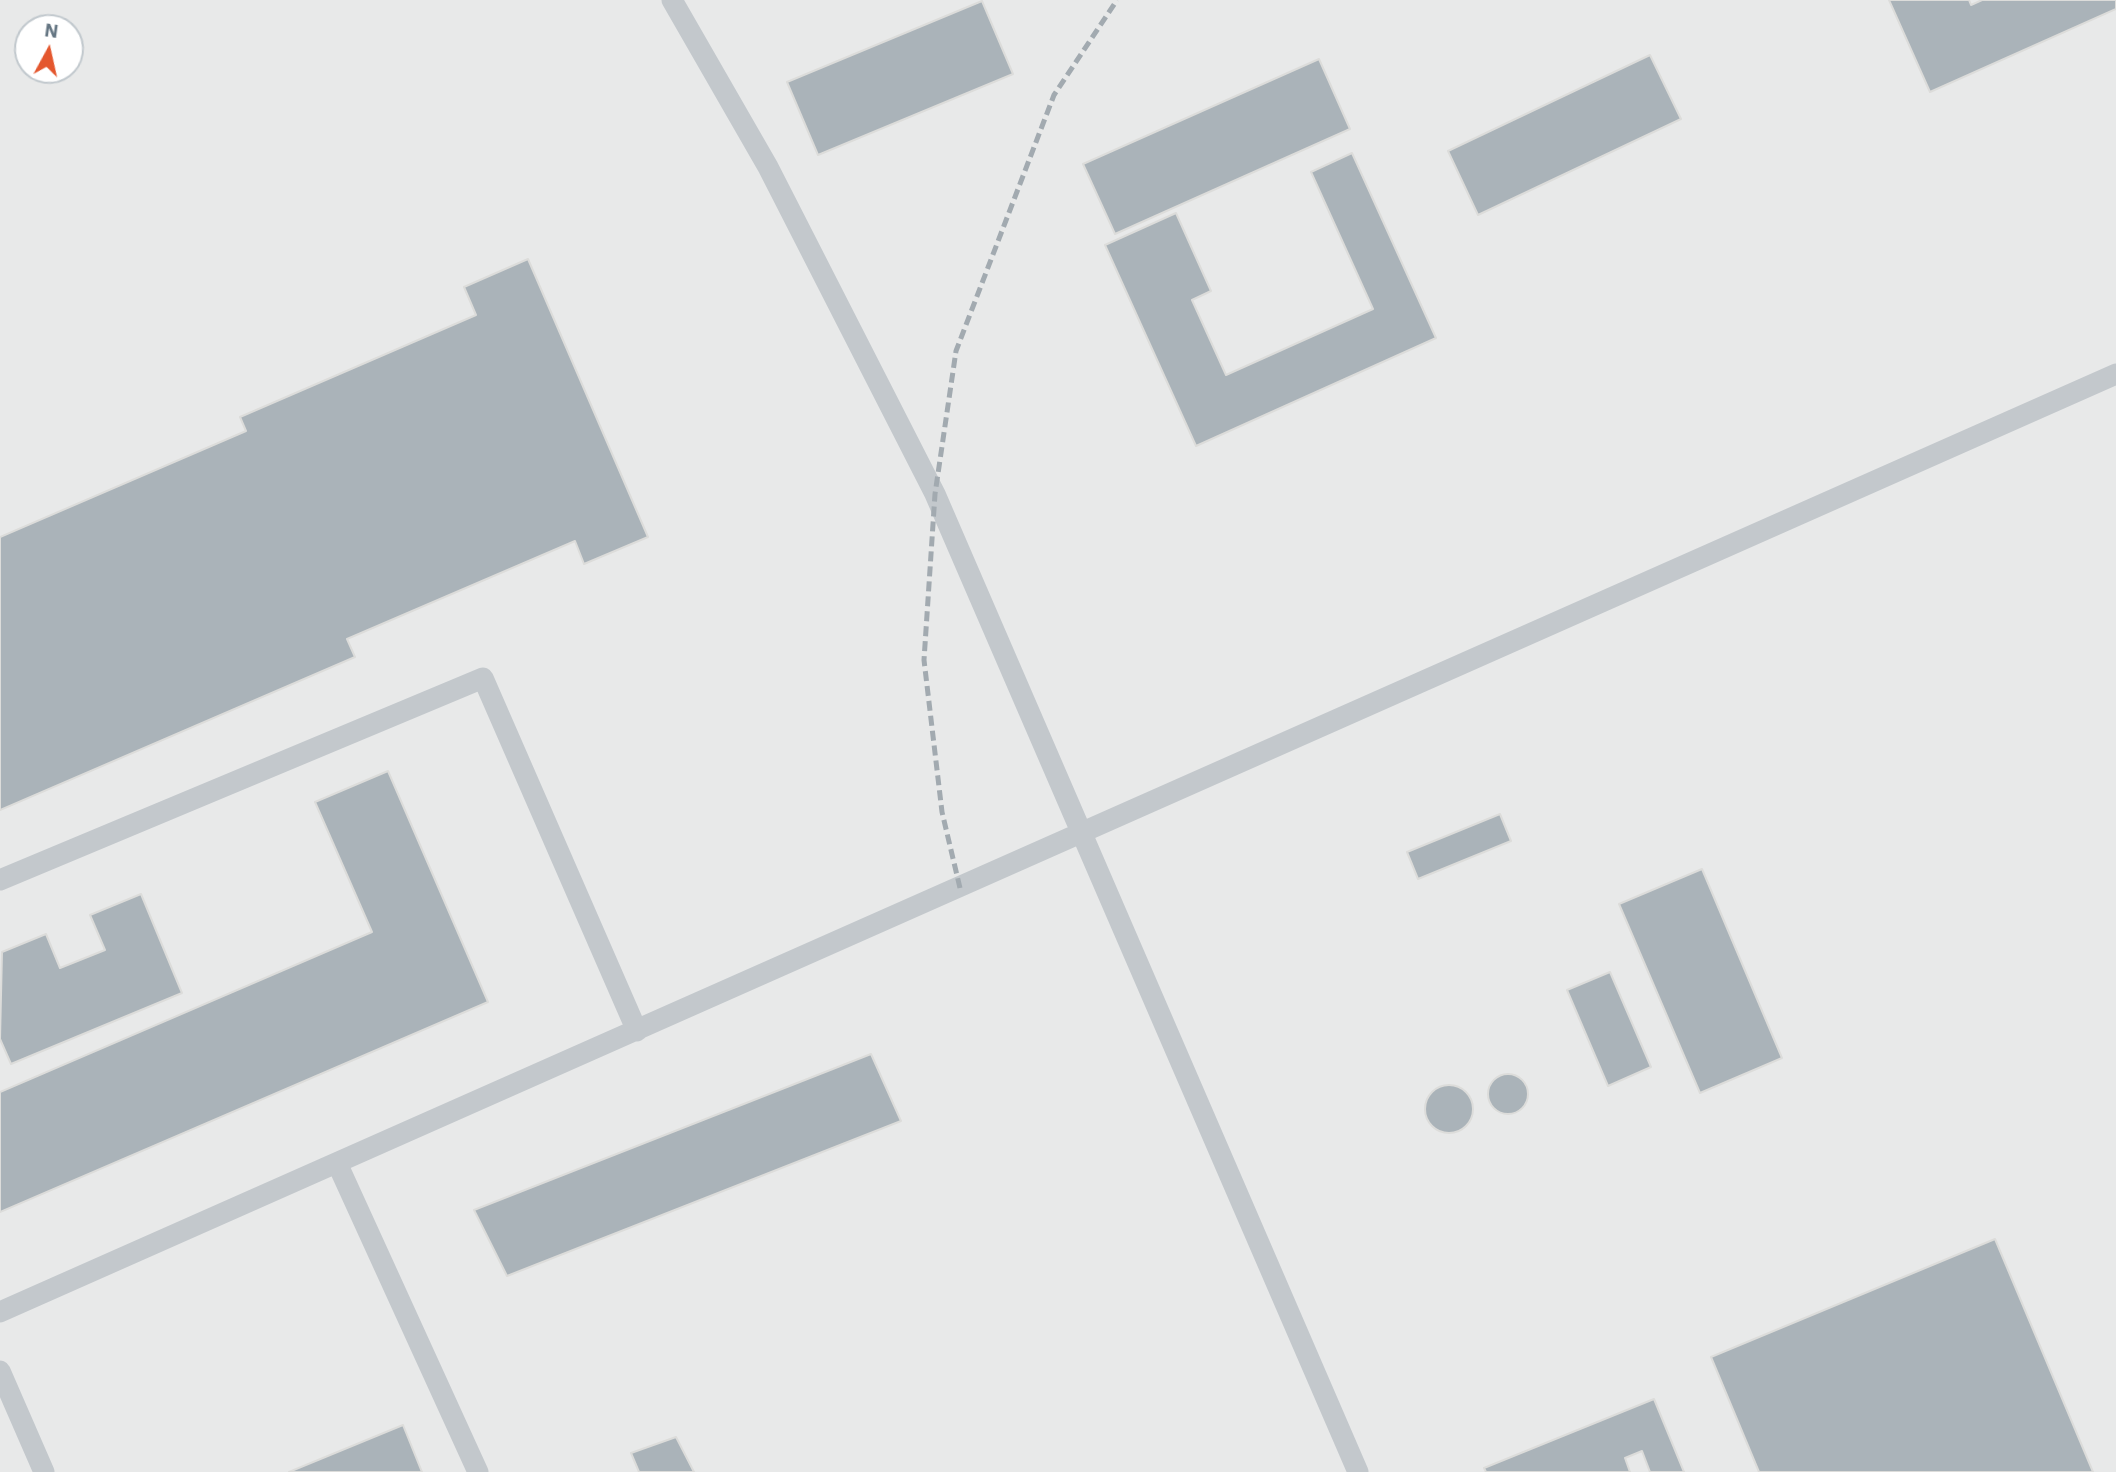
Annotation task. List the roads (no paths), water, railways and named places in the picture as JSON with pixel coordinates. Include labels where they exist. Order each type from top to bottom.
[{"type":"lane","points":[[672,0],[768,167],[935,494],[1358,1472]]},
{"type":"lane","points":[[0,1312],[2116,374]]},
{"type":"lane","points":[[0,880],[483,678],[637,1031]]},
{"type":"lane","points":[[337,1163],[478,1472]]},
{"type":"lane","points":[[0,1371],[44,1472]]},
{"type":"railway","points":[[960,888],[942,812],[924,660],[935,494],[956,351],[1054,95],[1117,0]]}]
